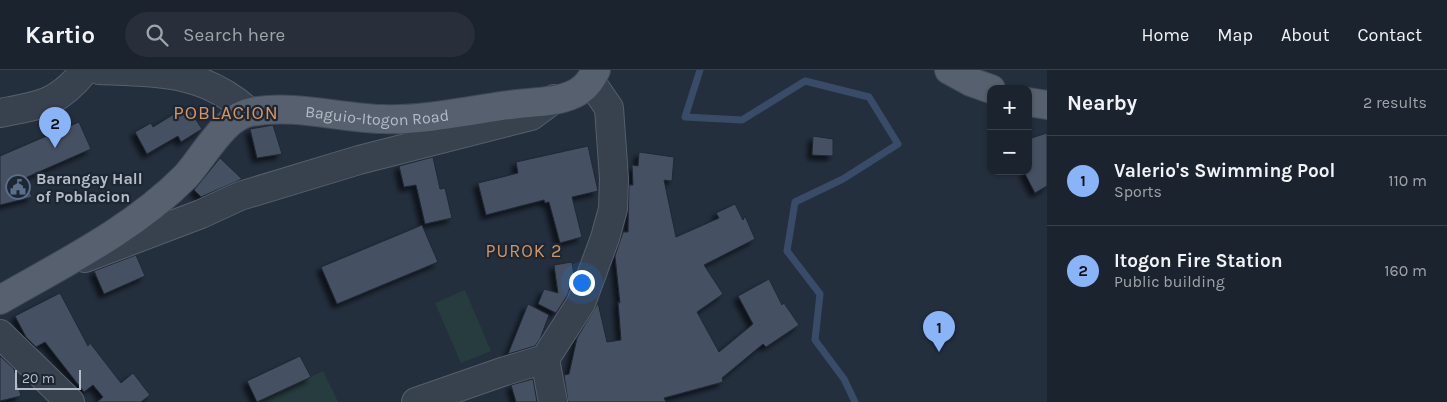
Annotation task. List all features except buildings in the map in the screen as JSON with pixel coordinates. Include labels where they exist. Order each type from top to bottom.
[{"type":"main road","points":[[949,70],[971,82],[987,88]]},
{"type":"main road","name":"Baguio-Itogon Road","points":[[0,300],[58,267],[130,222],[185,177],[228,126],[249,112],[277,109],[384,119],[554,99],[574,94],[593,76]]},
{"type":"main road","points":[[1032,103],[1047,105]]},
{"type":"street","points":[[0,113],[50,102],[74,84],[85,70]]},
{"type":"street","points":[[99,70],[175,74],[198,78],[230,94],[249,112]]},
{"type":"street","points":[[416,402],[504,370],[545,359],[581,303],[605,238],[613,209],[614,179],[609,108],[593,76]]},
{"type":"street","points":[[58,267],[201,214],[240,196],[368,158],[531,116],[554,99]]},
{"type":"street","points":[[0,334],[70,402]]},
{"type":"street","points":[[545,359],[553,402]]},
{"type":"green space","points":[[465,290],[491,351],[461,363],[435,303]]},
{"type":"green space","points":[[323,371],[338,402],[258,402]]},
{"type":"waterway","points":[[700,70],[685,117],[742,120],[805,81],[869,97],[898,144],[843,179],[795,202],[787,251],[820,294],[815,340],[844,379],[855,402]]},
{"type":"place","name":"Itogon Fire Station","points":[[55,148]]},
{"type":"place","name":"Barangay Hall of Poblacion","points":[[18,187]]},
{"type":"place","name":"Valerio's Swimming Pool","points":[[939,352]]},
{"type":"district","name":"POBLACION","points":[[226,112]]},
{"type":"district","name":"PUROK 2","points":[[524,251]]}]
